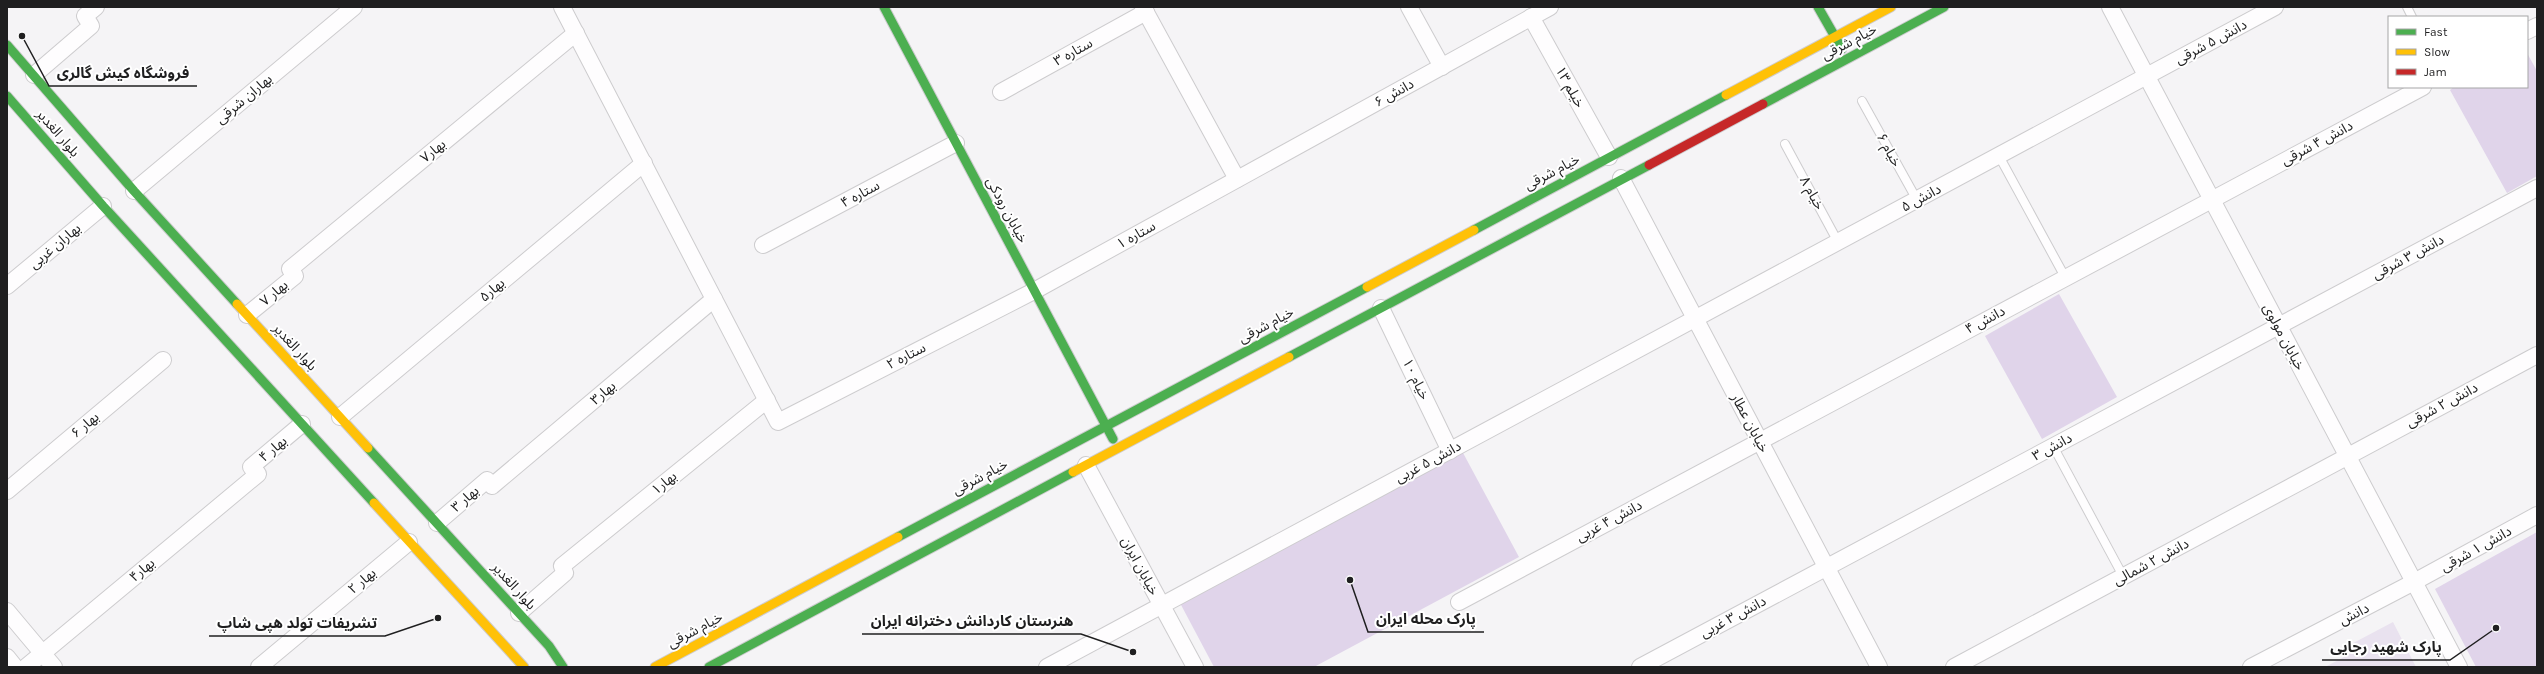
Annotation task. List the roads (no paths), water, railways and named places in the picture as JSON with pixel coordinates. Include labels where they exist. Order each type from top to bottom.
[{"type":"street","name":"بهاران شرقی","points":[[128,194],[354,7]]},
{"type":"street","points":[[562,7],[767,400]]},
{"type":"street","name":"خیابان رودکی","points":[[884,7],[1118,448]]},
{"type":"street","points":[[1409,7],[1442,67]]},
{"type":"street","name":"دانش ۶","points":[[1237,179],[1550,7]]},
{"type":"street","points":[[1818,7],[1836,36],[1847,59]]},
{"type":"street","name":"خیام شرقی","points":[[655,667],[1890,7]]},
{"type":"street","name":"خیام شرقی","points":[[709,667],[1944,7]]},
{"type":"street","name":"خیابان مولوی","points":[[2110,7],[2459,667]]},
{"type":"street","name":"دانش ۵ شرقی","points":[[2146,77],[2276,7]]},
{"type":"street","points":[[1144,10],[1237,179]]},
{"type":"street","name":"ستاره ۳","points":[[1001,92],[1144,10]]},
{"type":"street","points":[[34,75],[91,26],[90,12]]},
{"type":"street","name":"خیلم ۱۳","points":[[1531,17],[1609,157]]},
{"type":"street","points":[[2528,30],[2537,26]]},
{"type":"street","name":"بهار۷","points":[[290,269],[576,33]]},
{"type":"street","name":"بلوار الغدیر","points":[[7,45],[34,75],[128,194],[247,315],[549,646],[563,667]]},
{"type":"street","name":"دانش ۵","points":[[1695,319],[2146,77]]},
{"type":"street","name":"دانش ۴ شرقی","points":[[2212,200],[2421,88]]},
{"type":"street","name":"بلوار الغدیر","points":[[7,96],[302,424],[524,667]]},
{"type":"street","name":"ستاره ۴","points":[[763,245],[956,143]]},
{"type":"street","points":[[1609,157],[1622,178]]},
{"type":"street","name":"بهار۵","points":[[340,417],[644,163]]},
{"type":"street","name":"خیابان عطار","points":[[1622,178],[1879,667]]},
{"type":"street","name":"ستاره ۱","points":[[1034,290],[1237,179]]},
{"type":"street","name":"دانش ۳ شرقی","points":[[2278,326],[2537,188]]},
{"type":"street","name":"دانش ۴","points":[[1760,441],[2065,277],[2212,200]]},
{"type":"street","name":"بهاران غربی","points":[[7,286],[106,205]]},
{"type":"street","name":"بهار ۷","points":[[247,315],[295,276],[290,269]]},
{"type":"street","points":[[1369,286],[1381,308]]},
{"type":"street","name":"ستاره ۲","points":[[767,400],[778,422],[1034,290]]},
{"type":"street","name":"بهار۳","points":[[492,486],[714,299]]},
{"type":"street","name":"خیام ۱۰","points":[[1381,308],[1450,450]]},
{"type":"street","name":"دانش ۵ غربی","points":[[1047,667],[1695,319]]},
{"type":"street","name":"دانش ۳","points":[[1826,568],[2278,326]]},
{"type":"street","name":"دانش ۲ شرقی","points":[[2347,456],[2537,354]]},
{"type":"street","name":"بهار ۶","points":[[7,491],[163,360]]},
{"type":"street","name":"بهار۱","points":[[519,613],[565,573],[562,566],[767,400]]},
{"type":"street","name":"بهار ۴","points":[[258,474],[251,467],[302,424]]},
{"type":"street","name":"دانش ۴ غربی","points":[[1459,602],[1760,441]]},
{"type":"street","name":"دانش ۲ شمالی","points":[[1954,667],[2347,456]]},
{"type":"street","name":"خیابان ایران","points":[[1086,466],[1194,667]]},
{"type":"street","name":"بهار۴","points":[[26,667],[258,474]]},
{"type":"street","name":"بهار ۳","points":[[437,523],[487,480],[492,486]]},
{"type":"street","name":"دانش ۱ شرقی","points":[[2414,582],[2537,515]]},
{"type":"street","name":"بهار ۲","points":[[259,667],[409,542]]},
{"type":"street","name":"دانش ۳ غربی","points":[[1640,667],[1826,568]]},
{"type":"street","name":"دانش","points":[[2251,667],[2414,582]]},
{"type":"street","points":[[7,611],[54,667]]},
{"type":"street","points":[[7,657],[15,667]]},
{"type":"lane","points":[[2407,7],[2412,16]]},
{"type":"lane","name":"خیام ۶","points":[[1862,101],[1917,200]]},
{"type":"lane","name":"خیام ۸","points":[[1785,144],[1838,242]]},
{"type":"lane","points":[[1999,156],[2065,277]]},
{"type":"lane","points":[[2053,446],[2123,576]]},
{"type":"place","name":"فروشگاه کیش گالری","points":[[22,36]]},
{"type":"place","name":"پارک محله ایران","points":[[1350,580]]},
{"type":"place","name":"تشریفات تولد هپی شاپ","points":[[438,618]]},
{"type":"place","name":"پارک شهید رجایی","points":[[2496,628]]},
{"type":"place","name":"هنرستان کاردانش دخترانه ایران","points":[[1133,652]]}]
